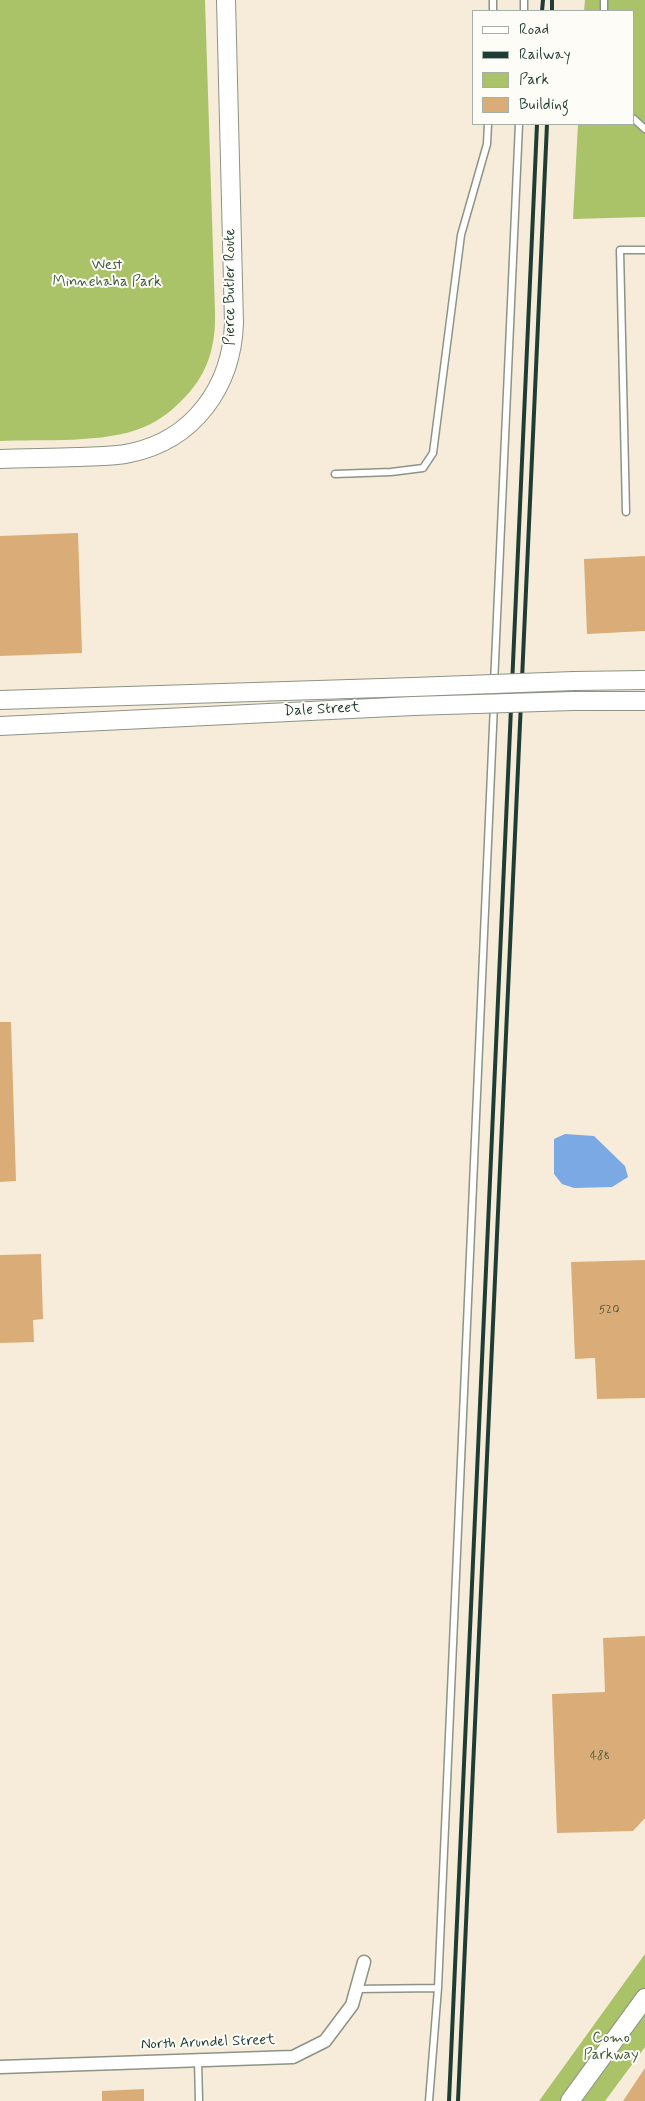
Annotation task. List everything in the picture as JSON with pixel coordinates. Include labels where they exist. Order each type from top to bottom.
[{"type":"main road","name":"Pierce Butler Route","points":[[0,459],[106,456],[130,453],[151,447],[175,435],[189,424],[204,409],[224,377],[232,347],[234,323],[226,0]]},
{"type":"main road","name":"Dale Street","points":[[0,700],[645,680]]},
{"type":"main road","name":"Dale Street","points":[[0,726],[413,706],[573,701],[645,701]]},
{"type":"main road","points":[[570,2101],[645,1998]]},
{"type":"street","name":"North Arundel Street","points":[[0,2067],[293,2057],[325,2041],[352,2005],[364,1962]]},
{"type":"lane","points":[[635,121],[645,129]]},
{"type":"lane","points":[[335,474],[391,472],[423,468],[433,453],[461,235],[487,144],[488,125]]},
{"type":"lane","points":[[429,2101],[438,1988],[519,125]]},
{"type":"lane","points":[[626,512],[620,250],[645,250]]},
{"type":"lane","points":[[356,1988],[438,1988]]},
{"type":"lane","points":[[198,2060],[199,2101]]},
{"type":"green space","name":"West Minnehaha Park","points":[[0,0],[205,0],[215,312],[214,335],[210,357],[194,387],[167,414],[144,427],[111,436],[92,438],[0,441]]},
{"type":"green space","points":[[585,0],[645,0],[645,217],[573,219],[578,125],[635,125],[635,10],[584,10]]},
{"type":"green space","name":"Como Parkway","points":[[645,1954],[645,2047],[605,2101],[539,2101]]},
{"type":"water","points":[[565,1134],[594,1136],[625,1166],[628,1177],[612,1187],[574,1188],[562,1184],[554,1174],[554,1139]]},
{"type":"building","points":[[78,533],[82,653],[0,656],[0,536]]},
{"type":"building","points":[[645,556],[645,631],[587,634],[584,559]]},
{"type":"building","points":[[0,1022],[11,1022],[16,1181],[0,1182]]},
{"type":"building","points":[[41,1254],[43,1319],[33,1320],[34,1342],[0,1343],[0,1255]]},
{"type":"building","points":[[645,1260],[645,1398],[597,1399],[595,1358],[575,1359],[571,1262]]},
{"type":"building","points":[[645,1636],[645,1818],[633,1831],[557,1833],[552,1694],[605,1692],[603,1638]]},
{"type":"building","points":[[645,2068],[645,2101],[623,2101]]},
{"type":"building","points":[[144,2089],[144,2101],[102,2101],[102,2091]]},
{"type":"railway","points":[[542,10],[543,0]]},
{"type":"railway","points":[[552,0],[552,10]]},
{"type":"railway","points":[[449,2101],[537,125]]},
{"type":"railway","points":[[458,2101],[547,125]]}]
